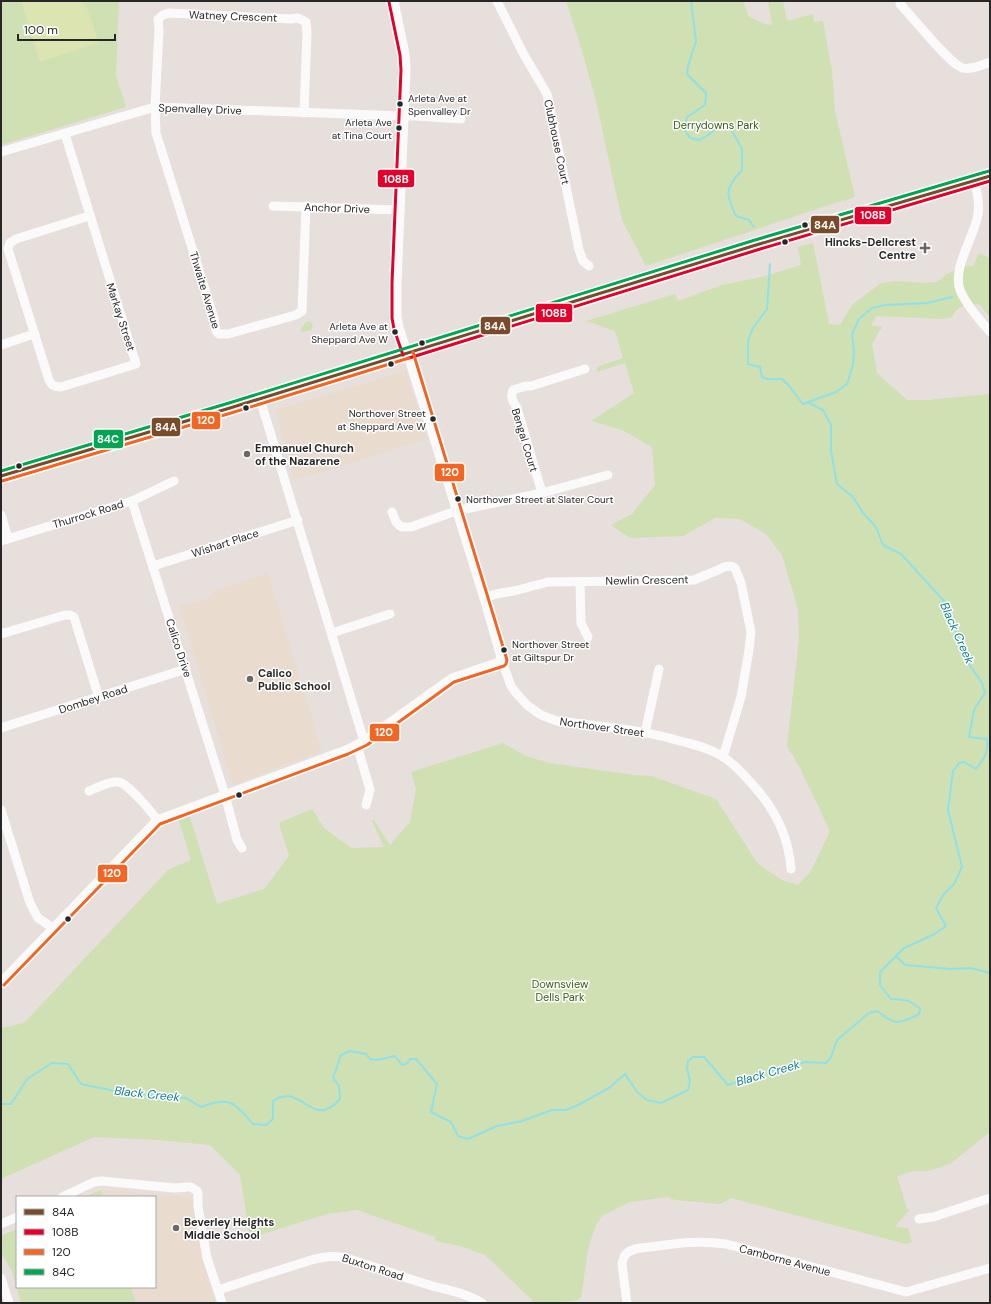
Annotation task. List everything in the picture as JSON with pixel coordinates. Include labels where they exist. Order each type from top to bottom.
[{"type":"main road","points":[[1,476],[260,399],[756,244],[990,176]]},
{"type":"street","name":"Northover Street","points":[[394,1],[405,54],[406,70],[396,284],[397,317],[502,661],[511,686],[523,702],[541,715],[557,721],[646,732],[697,745],[709,749],[723,757],[749,781],[771,806],[784,832],[791,869]]},
{"type":"street","name":"Clubhouse Court","points":[[497,1],[523,53],[547,94],[579,250],[582,261],[589,266]]},
{"type":"street","points":[[900,4],[958,67],[969,69],[990,62]]},
{"type":"street","name":"Watney Crescent","points":[[155,107],[159,29],[158,19],[163,14],[298,18],[306,22],[307,27],[304,113]]},
{"type":"street","name":"Spenvalley Drive","points":[[1,152],[155,107],[416,116],[461,119]]},
{"type":"street","name":"Thwaite Avenue","points":[[155,107],[156,133],[214,318],[216,331],[219,334],[225,335],[240,331],[296,315],[302,311],[306,206]]},
{"type":"street","name":"Markay Street","points":[[34,334],[49,380],[53,386],[61,387],[136,364],[65,134]]},
{"type":"street","points":[[974,180],[979,201],[978,214],[961,264],[959,273],[960,289],[969,307],[990,332]]},
{"type":"street","name":"Anchor Drive","points":[[273,206],[400,210]]},
{"type":"street","points":[[1,345],[34,334],[8,249],[10,243],[23,236],[90,216]]},
{"type":"street","name":"Bengal Court","points":[[542,493],[517,408],[511,398],[512,394],[514,390],[585,369]]},
{"type":"street","points":[[260,399],[332,633],[361,743],[370,790],[366,805]]},
{"type":"street","points":[[392,512],[396,522],[399,525],[402,527],[410,527],[456,511],[542,493],[608,475]]},
{"type":"street","name":"Thurrock Road","points":[[5,540],[132,501],[174,481]]},
{"type":"street","name":"Calico Drive","points":[[132,501],[186,669],[225,795],[237,840],[242,848]]},
{"type":"street","points":[[1,515],[5,540]]},
{"type":"street","name":"Wishart Place","points":[[153,566],[298,520]]},
{"type":"street","name":"Newlin Crescent","points":[[484,598],[548,582],[694,580],[724,567],[731,566],[735,568],[741,583],[751,632],[741,697],[723,757]]},
{"type":"street","points":[[580,582],[581,623],[588,637]]},
{"type":"street","points":[[332,633],[390,614]]},
{"type":"street","points":[[1,634],[65,615],[74,617],[99,698]]},
{"type":"street","points":[[1,981],[157,820],[339,753],[361,743],[452,678],[502,661]]},
{"type":"street","name":"Dombey Road","points":[[1,728],[186,669]]},
{"type":"street","points":[[646,732],[659,669]]},
{"type":"street","points":[[89,791],[113,782],[119,782],[146,806],[157,820]]},
{"type":"street","points":[[1,810],[30,903],[38,918],[54,928]]},
{"type":"street","points":[[64,1196],[94,1182],[102,1181],[174,1188],[192,1187],[198,1194],[198,1206],[207,1258],[222,1303]]},
{"type":"street","points":[[919,1219],[940,1215],[990,1198]]},
{"type":"street","points":[[1,1224],[16,1217]]},
{"type":"street","name":"Camborne Avenue","points":[[627,1303],[622,1264],[625,1255],[635,1250],[681,1242],[726,1244],[906,1292],[990,1268]]},
{"type":"street","name":"Buxton Road","points":[[218,1290],[308,1261],[327,1256],[336,1256],[466,1295],[482,1303]]},
{"type":"street","points":[[1,1278],[9,1303]]},
{"type":"shaded area","points":[[406,371],[427,439],[295,480],[275,410]]},
{"type":"shaded area","name":"Calico Public School","points":[[268,573],[322,751],[233,785],[179,606],[212,597],[211,592]]},
{"type":"shaded area","name":"Beverley Heights Middle School","points":[[101,1190],[192,1197],[201,1252],[216,1303],[136,1303],[131,1288],[156,1288],[156,1196],[103,1196]]},
{"type":"green space","points":[[1,1],[119,1],[116,76],[126,107],[1,145]]},
{"type":"green space","points":[[21,1],[82,1],[90,15],[98,43],[40,62]]},
{"type":"green space","name":"Derrydowns Park","points":[[566,1],[743,1],[749,17],[768,25],[772,24],[768,1],[783,1],[787,21],[813,14],[814,22],[823,21],[832,71],[835,111],[855,197],[846,200],[846,202],[844,200],[646,266],[622,220],[596,101]]},
{"type":"green space","name":"Downsview Dells Park","points":[[813,243],[829,324],[840,325],[852,305],[881,283],[895,281],[923,283],[937,282],[947,274],[964,266],[973,266],[979,253],[990,258],[990,317],[979,304],[974,304],[960,307],[952,317],[941,319],[876,316],[871,326],[882,327],[872,344],[877,373],[907,400],[928,400],[990,394],[990,1132],[950,1164],[928,1171],[913,1171],[897,1176],[907,1209],[910,1209],[895,1227],[908,1228],[912,1242],[906,1244],[731,1198],[720,1204],[675,1200],[668,1197],[630,1202],[602,1216],[596,1225],[588,1249],[581,1298],[579,1298],[579,1300],[557,1303],[534,1303],[485,1255],[460,1246],[435,1241],[435,1237],[357,1210],[327,1214],[250,1238],[240,1175],[210,1145],[158,1140],[94,1137],[1,1179],[1,1028],[24,1023],[168,870],[191,860],[179,821],[190,817],[217,904],[264,889],[289,856],[279,823],[312,809],[324,828],[351,848],[384,847],[372,821],[374,820],[390,845],[410,822],[416,789],[411,772],[503,743],[526,756],[549,763],[651,776],[716,799],[758,864],[782,880],[798,885],[811,871],[830,831],[799,766],[787,746],[799,639],[798,609],[782,555],[766,534],[740,519],[715,518],[683,536],[630,538],[611,525],[632,514],[655,485],[652,447],[622,430],[591,421],[634,393],[625,363],[597,372],[597,367],[623,358],[615,331],[586,321],[675,294],[678,301],[722,285],[762,277],[801,265],[798,247]]},
{"type":"green space","points":[[310,321],[313,325],[311,330],[302,332],[301,329],[305,323]]},
{"type":"green space","points":[[101,1190],[103,1196],[86,1196]]},
{"type":"green space","points":[[16,1229],[16,1285],[12,1271],[1,1253],[1,1236]]},
{"type":"green space","points":[[17,1288],[131,1288],[136,1303],[21,1303]]},
{"type":"waterway","name":"Black Creek","points":[[691,1],[696,41],[687,74],[706,93],[706,97],[705,105],[687,117],[684,129],[690,138],[699,140],[707,136],[723,123],[731,129],[742,149],[742,170],[732,182],[728,192],[730,202],[736,216],[749,220],[754,227]]},
{"type":"waterway","points":[[770,264],[767,309],[753,328],[748,341],[748,364],[760,367],[762,377],[767,379],[782,379],[803,404],[836,392],[847,384],[853,365],[854,351],[852,334],[859,319],[872,308],[885,305],[927,303],[952,297]]},
{"type":"waterway","name":"Black Creek","points":[[1,1104],[11,1104],[27,1079],[52,1063],[68,1064],[81,1084],[120,1092],[186,1098],[201,1107],[219,1102],[231,1103],[236,1106],[253,1124],[266,1125],[273,1119],[273,1101],[280,1097],[297,1099],[316,1110],[323,1110],[331,1107],[340,1099],[339,1086],[333,1078],[341,1055],[350,1051],[366,1054],[370,1059],[377,1060],[395,1056],[402,1065],[408,1063],[410,1059],[416,1059],[437,1084],[431,1112],[451,1122],[458,1136],[468,1139],[497,1126],[522,1121],[552,1110],[566,1110],[609,1088],[625,1074],[637,1092],[647,1100],[661,1103],[688,1090],[690,1081],[687,1068],[688,1061],[693,1057],[704,1057],[728,1085],[759,1074],[805,1062],[826,1063],[831,1057],[837,1040],[869,1013],[877,1011],[888,1019],[897,1022],[901,1022],[919,1014],[920,1009],[910,1002],[891,999],[880,985],[880,972],[904,948],[933,935],[946,926],[936,908],[944,894],[954,884],[962,867],[948,810],[953,771],[959,763],[964,762],[976,769],[985,755],[987,739],[969,737],[974,710],[985,693],[982,683],[965,658],[952,618],[944,601],[901,554],[883,545],[876,527],[863,513],[853,497],[837,484],[831,451],[831,425],[823,410],[807,402]]},
{"type":"waterway","points":[[896,956],[905,965],[951,969],[971,968],[990,973]]},
{"type":"transit line","name":"108B","points":[[389,2],[400,55],[401,70],[392,283],[392,318],[394,329],[403,355]]},
{"type":"transit line","name":"84C","points":[[1,471],[229,403],[755,240],[989,171]]},
{"type":"transit line","name":"84A","points":[[1,476],[230,408],[756,245],[990,176]]},
{"type":"transit line","name":"108B","points":[[409,358],[757,250],[990,181]]},
{"type":"transit line","name":"120","points":[[4,985],[160,824],[348,754],[367,745],[454,682],[504,666],[506,664],[507,660],[413,352]]},
{"type":"transit line","name":"120","points":[[2,481],[409,358]]},
{"type":"place","name":"Arleta Ave at Spenvalley Dr","points":[[400,104]]},
{"type":"place","name":"Arleta Ave at Tina Court","points":[[399,128]]},
{"type":"place","name":"Hincks-Dellcrest Centre","points":[[925,248]]},
{"type":"place","name":"Arleta Ave at Sheppard Ave W","points":[[395,332]]},
{"type":"place","name":"Northover Street at Sheppard Ave W","points":[[433,419]]},
{"type":"place","name":"Emmanuel Church of the Nazarene","points":[[247,454]]},
{"type":"place","name":"Northover Street at Slater Court","points":[[458,499]]},
{"type":"place","name":"Northover Street at Giltspur Dr","points":[[504,650]]},
{"type":"place","name":"Calico Public School","points":[[250,679]]},
{"type":"place","name":"Beverley Heights Middle School","points":[[176,1228]]}]
